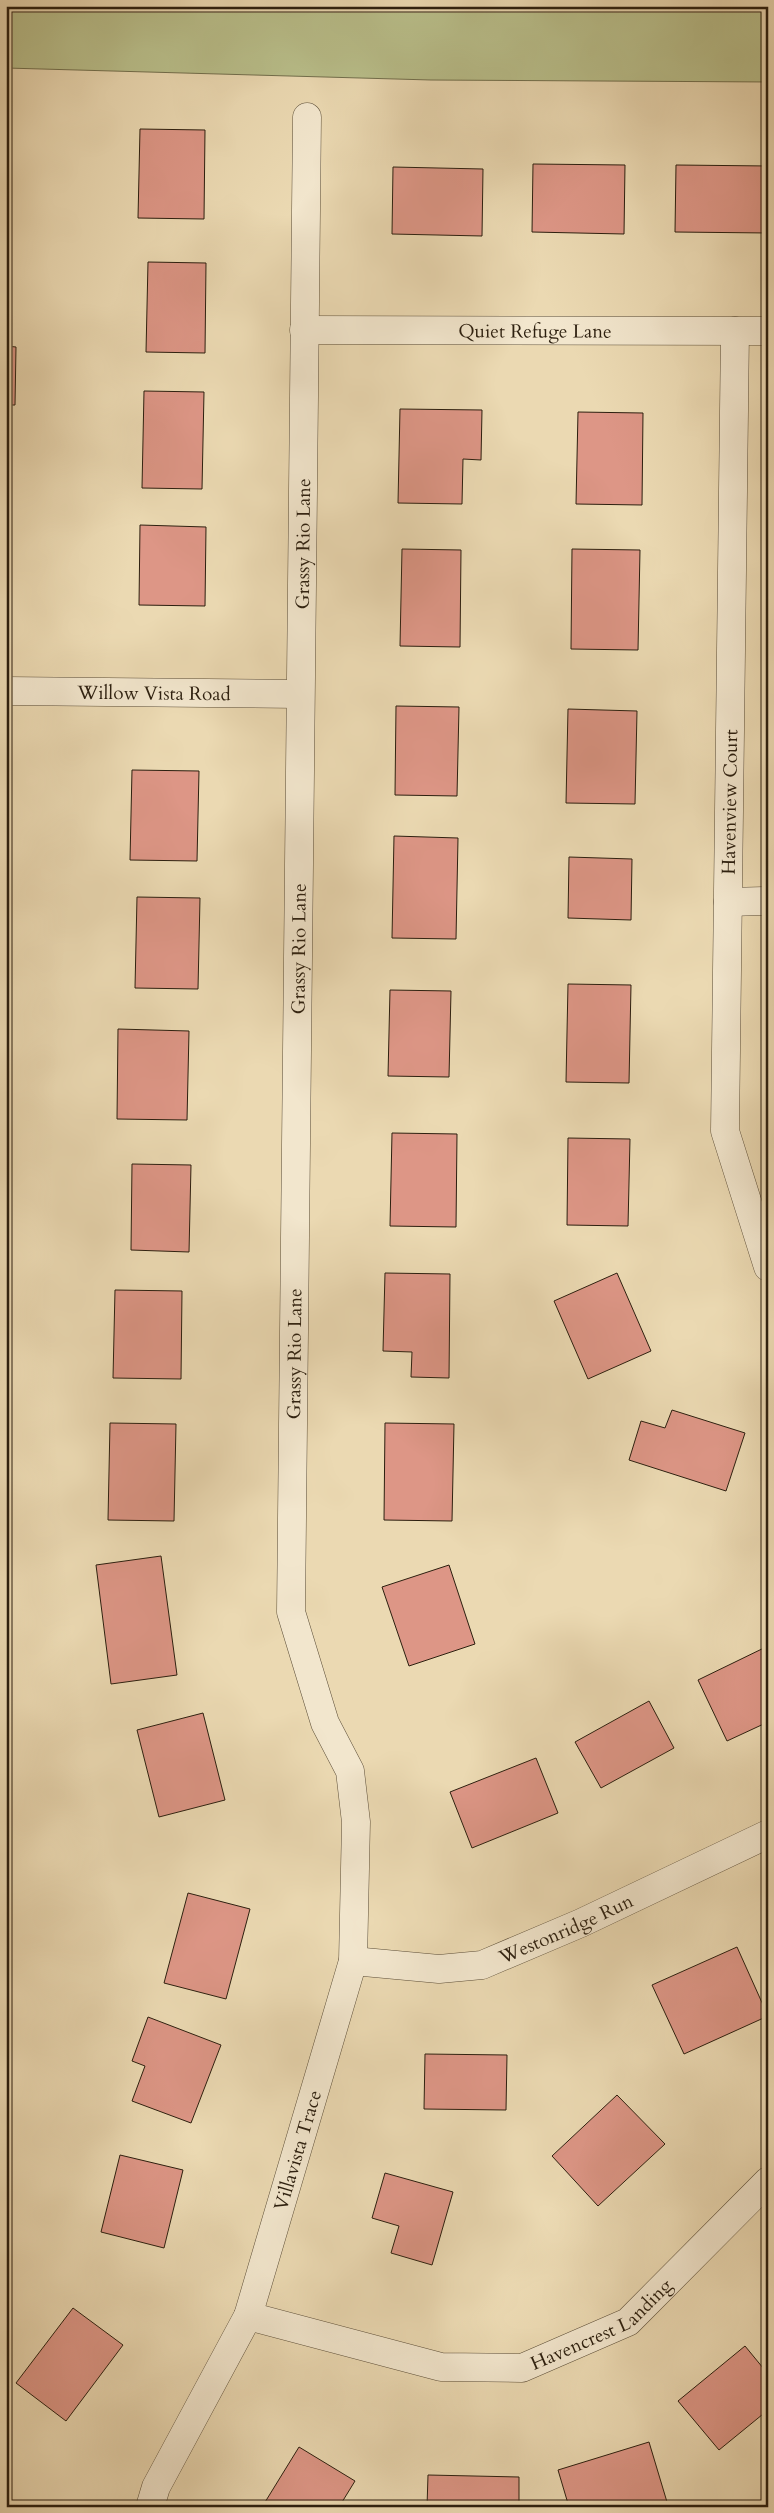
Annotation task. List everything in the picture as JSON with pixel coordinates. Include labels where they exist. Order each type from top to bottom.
[{"type":"street","name":"Grassy Rio Lane","points":[[307,116],[290,1612],[325,1722],[350,1771]]},
{"type":"street","name":"Quiet Refuge Lane","points":[[304,330],[768,331]]},
{"type":"street","name":"Havenview Court","points":[[735,331],[725,1131],[768,1267]]},
{"type":"street","name":"Willow Vista Road","points":[[6,691],[300,694]]},
{"type":"street","points":[[728,902],[768,901]]},
{"type":"street","name":"Villavista Trace","points":[[150,2507],[156,2487],[248,2316],[352,1961],[356,1822],[350,1771]]},
{"type":"street","name":"Westonridge Run","points":[[352,1961],[439,1969],[482,1965],[581,1923],[768,1834]]},
{"type":"street","name":"Havencrest Landing","points":[[248,2316],[441,2367],[522,2368],[628,2322],[768,2181]]},
{"type":"green space","points":[[6,6],[768,6],[768,82],[431,80],[6,68]]},
{"type":"building","points":[[140,129],[205,130],[204,219],[138,218]]},
{"type":"building","points":[[533,164],[625,165],[624,234],[532,232]]},
{"type":"building","points":[[676,165],[768,166],[767,233],[675,232]]},
{"type":"building","points":[[393,167],[483,169],[482,236],[392,234]]},
{"type":"building","points":[[148,262],[206,263],[205,353],[146,352]]},
{"type":"building","points":[[6,346],[16,347],[15,405],[6,405]]},
{"type":"building","points":[[144,391],[204,392],[202,489],[142,488]]},
{"type":"building","points":[[400,409],[482,410],[481,460],[463,459],[462,504],[398,503]]},
{"type":"building","points":[[578,412],[643,413],[642,505],[576,504]]},
{"type":"building","points":[[140,525],[206,527],[205,606],[139,605]]},
{"type":"building","points":[[402,549],[461,550],[460,647],[400,646]]},
{"type":"building","points":[[572,549],[640,550],[638,650],[571,649]]},
{"type":"building","points":[[396,706],[459,707],[457,796],[395,795]]},
{"type":"building","points":[[568,709],[637,711],[635,804],[566,803]]},
{"type":"building","points":[[132,770],[199,771],[197,861],[130,860]]},
{"type":"building","points":[[394,836],[458,838],[456,939],[392,938]]},
{"type":"building","points":[[569,857],[632,859],[631,920],[568,918]]},
{"type":"building","points":[[137,897],[200,898],[198,989],[135,988]]},
{"type":"building","points":[[568,984],[631,985],[629,1083],[566,1082]]},
{"type":"building","points":[[390,990],[451,991],[449,1077],[388,1076]]},
{"type":"building","points":[[118,1029],[189,1031],[187,1120],[117,1119]]},
{"type":"building","points":[[392,1133],[457,1134],[456,1227],[390,1226]]},
{"type":"building","points":[[568,1138],[630,1139],[628,1226],[567,1225]]},
{"type":"building","points":[[132,1164],[191,1165],[189,1252],[131,1250]]},
{"type":"building","points":[[385,1273],[450,1274],[449,1378],[411,1377],[412,1352],[383,1351]]},
{"type":"building","points":[[617,1273],[651,1351],[588,1379],[554,1301]]},
{"type":"building","points":[[115,1290],[182,1291],[181,1379],[113,1378]]},
{"type":"building","points":[[672,1410],[745,1433],[726,1491],[629,1460],[641,1421],[665,1428]]},
{"type":"building","points":[[110,1423],[176,1424],[174,1521],[108,1520]]},
{"type":"building","points":[[385,1423],[454,1424],[452,1521],[384,1520]]},
{"type":"building","points":[[161,1556],[177,1675],[111,1684],[96,1565]]},
{"type":"building","points":[[449,1565],[475,1644],[409,1666],[382,1587]]},
{"type":"building","points":[[768,1646],[768,1722],[727,1741],[698,1680]]},
{"type":"building","points":[[649,1701],[674,1748],[601,1788],[575,1742]]},
{"type":"building","points":[[203,1713],[225,1800],[159,1817],[137,1730]]},
{"type":"building","points":[[536,1758],[558,1813],[472,1848],[450,1792]]},
{"type":"building","points":[[188,1893],[250,1909],[226,1999],[164,1983]]},
{"type":"building","points":[[737,1947],[768,2016],[684,2054],[652,1985]]},
{"type":"building","points":[[148,2017],[221,2045],[191,2123],[132,2101],[145,2066],[132,2061]]},
{"type":"building","points":[[425,2054],[507,2055],[506,2110],[424,2109]]},
{"type":"building","points":[[617,2095],[665,2144],[598,2206],[552,2156]]},
{"type":"building","points":[[120,2155],[183,2170],[164,2248],[101,2232]]},
{"type":"building","points":[[385,2173],[453,2192],[432,2265],[391,2253],[399,2226],[372,2218]]},
{"type":"building","points":[[73,2308],[123,2345],[66,2421],[16,2383]]},
{"type":"building","points":[[745,2346],[768,2374],[768,2410],[719,2450],[678,2401]]},
{"type":"building","points":[[649,2442],[667,2502],[650,2507],[569,2507],[558,2470]]},
{"type":"building","points":[[299,2447],[355,2481],[339,2507],[262,2507]]},
{"type":"building","points":[[428,2475],[519,2477],[519,2507],[427,2507]]}]
